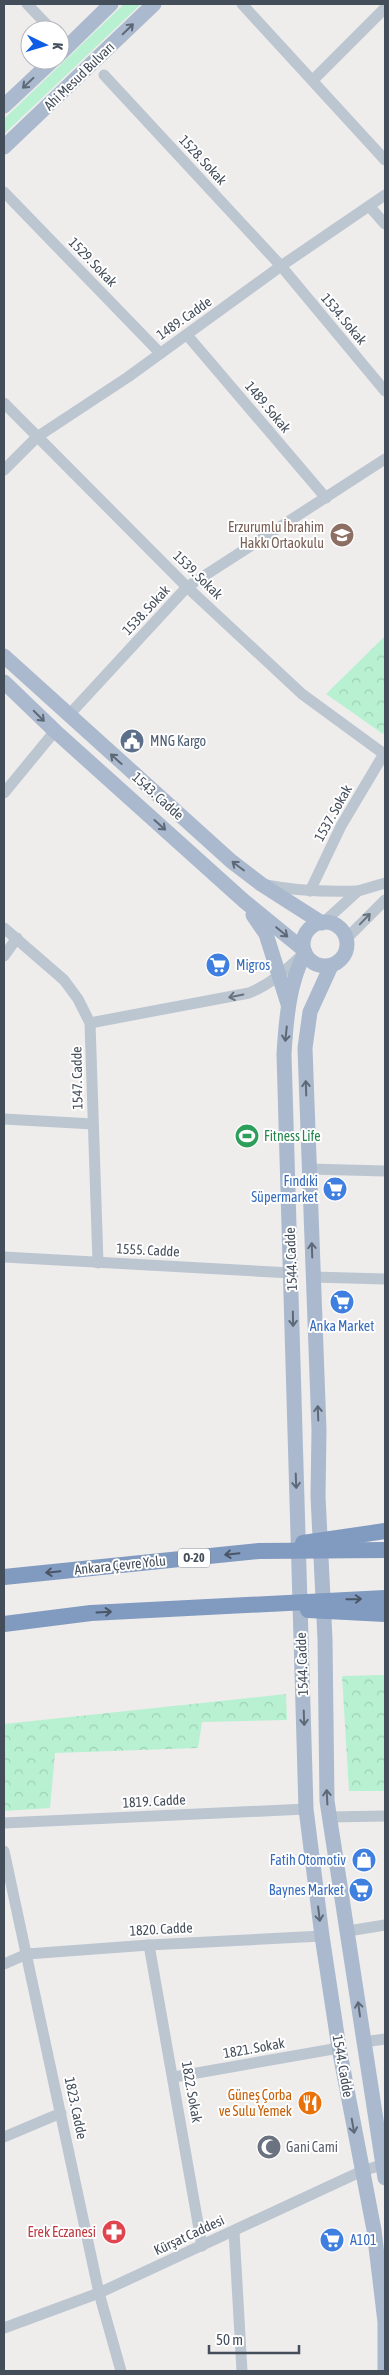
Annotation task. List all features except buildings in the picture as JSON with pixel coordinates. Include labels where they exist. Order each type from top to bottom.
[{"type":"highway","points":[[259,1551],[385,1531]]},
{"type":"highway","name":"Ankara Çevre Yolu","points":[[4,1577],[259,1551],[385,1550]]},
{"type":"highway","points":[[4,1624],[91,1613],[385,1598]]},
{"type":"highway","points":[[241,1606],[385,1614]]},
{"type":"main road","points":[[70,40],[111,4]]},
{"type":"main road","name":"Ahi Mesud Bulvarı","points":[[4,147],[154,4]]},
{"type":"main road","points":[[4,106],[42,70]]},
{"type":"main road","name":"1543. Cadde","points":[[4,656],[68,716],[231,861],[261,884],[323,923]]},
{"type":"main road","name":"1543. Cadde","points":[[4,682],[54,731],[244,901],[305,951]]},
{"type":"main road","points":[[244,901],[266,934],[281,976],[289,1009]]},
{"type":"main road","points":[[323,923],[335,925],[347,938],[346,952],[337,963],[330,966],[318,965],[308,958],[305,951],[305,936],[309,930],[323,923]]},
{"type":"main road","name":"1544. Cadde","points":[[305,951],[298,967],[289,1009],[284,1054],[292,1273],[306,1809],[322,1936],[339,2048],[374,2230],[384,2313],[385,2371]]},
{"type":"main road","name":"1544. Cadde","points":[[330,966],[312,1007],[306,1029],[309,1169],[319,1430],[318,1496],[325,1638],[327,1800],[384,2169]]},
{"type":"street","points":[[27,4],[42,20]]},
{"type":"street","points":[[242,4],[385,160]]},
{"type":"street","points":[[313,80],[385,8]]},
{"type":"street","name":"1528. Sokak","points":[[104,75],[281,266]]},
{"type":"street","name":"1529. Sokak","points":[[4,192],[160,353]]},
{"type":"street","name":"1489. Cadde","points":[[4,470],[37,437],[128,377],[281,266],[385,195]]},
{"type":"street","points":[[370,207],[385,224]]},
{"type":"street","name":"1534. Sokak","points":[[281,266],[385,391]]},
{"type":"street","name":"1489. Sokak","points":[[187,334],[326,498]]},
{"type":"street","name":"1539. Sokak","points":[[4,403],[188,587],[302,694],[384,753]]},
{"type":"street","name":"1538. Sokak","points":[[68,716],[188,587],[385,460]]},
{"type":"street","points":[[4,793],[54,731]]},
{"type":"street","name":"1537. Sokak","points":[[310,890],[341,826],[384,753]]},
{"type":"street","points":[[261,884],[310,890],[358,891],[385,883]]},
{"type":"street","points":[[323,923],[358,891]]},
{"type":"street","points":[[347,938],[385,900]]},
{"type":"street","name":"1547. Cadde","points":[[4,928],[64,980],[78,998],[90,1023],[98,1263]]},
{"type":"street","points":[[4,956],[17,938]]},
{"type":"street","points":[[90,1023],[249,994],[265,987],[281,976],[305,951]]},
{"type":"street","points":[[4,1119],[93,1124]]},
{"type":"street","points":[[309,1169],[385,1170]]},
{"type":"street","name":"1555. Cadde","points":[[4,1257],[292,1273]]},
{"type":"street","points":[[313,1276],[385,1280]]},
{"type":"street","name":"1819. Cadde","points":[[4,1823],[306,1809]]},
{"type":"street","points":[[330,1817],[385,1816]]},
{"type":"street","name":"1823. Cadde","points":[[4,1851],[99,2294],[121,2371]]},
{"type":"street","points":[[348,1931],[385,1925]]},
{"type":"street","name":"1820. Cadde","points":[[4,1964],[27,1954],[149,1944],[322,1936]]},
{"type":"street","name":"1822. Sokak","points":[[149,1944],[174,2077],[202,2246]]},
{"type":"street","points":[[364,2042],[385,2039]]},
{"type":"street","name":"1821. Sokak","points":[[174,2077],[339,2048]]},
{"type":"street","points":[[4,2137],[61,2113]]},
{"type":"street","name":"Kürşat Caddesi","points":[[4,2328],[99,2294],[362,2171],[384,2169]]},
{"type":"street","points":[[234,2231],[242,2371]]},
{"type":"green space","points":[[124,4],[141,4],[4,134],[4,119],[55,70],[70,70],[70,56]]},
{"type":"green space","points":[[385,636],[385,729],[383,734],[326,694]]},
{"type":"green space","points":[[385,1675],[385,1791],[349,1791],[342,1676]]},
{"type":"green space","points":[[286,1694],[287,1720],[202,1722],[198,1748],[55,1753],[50,1808],[4,1811],[4,1724]]},
{"type":"place","name":"Erzurumlu İbrahim Hakkı Ortaokulu","points":[[342,535]]},
{"type":"place","name":"MNG Kargo","points":[[132,741]]},
{"type":"place","name":"Migros","points":[[218,965]]},
{"type":"place","name":"Fitness Life","points":[[247,1136]]},
{"type":"place","name":"Fındıki Süpermarket","points":[[335,1189]]},
{"type":"place","name":"Anka Market","points":[[342,1302]]},
{"type":"place","name":"Fatih Otomotiv","points":[[364,1860]]},
{"type":"place","name":"Baynes Market","points":[[361,1890]]},
{"type":"place","name":"Güneş Çorba ve Sulu Yemek","points":[[310,2103]]},
{"type":"place","name":"Gani Cami","points":[[269,2147]]},
{"type":"place","name":"Erek Eczanesi","points":[[114,2232]]},
{"type":"place","name":"A101","points":[[332,2240]]}]
